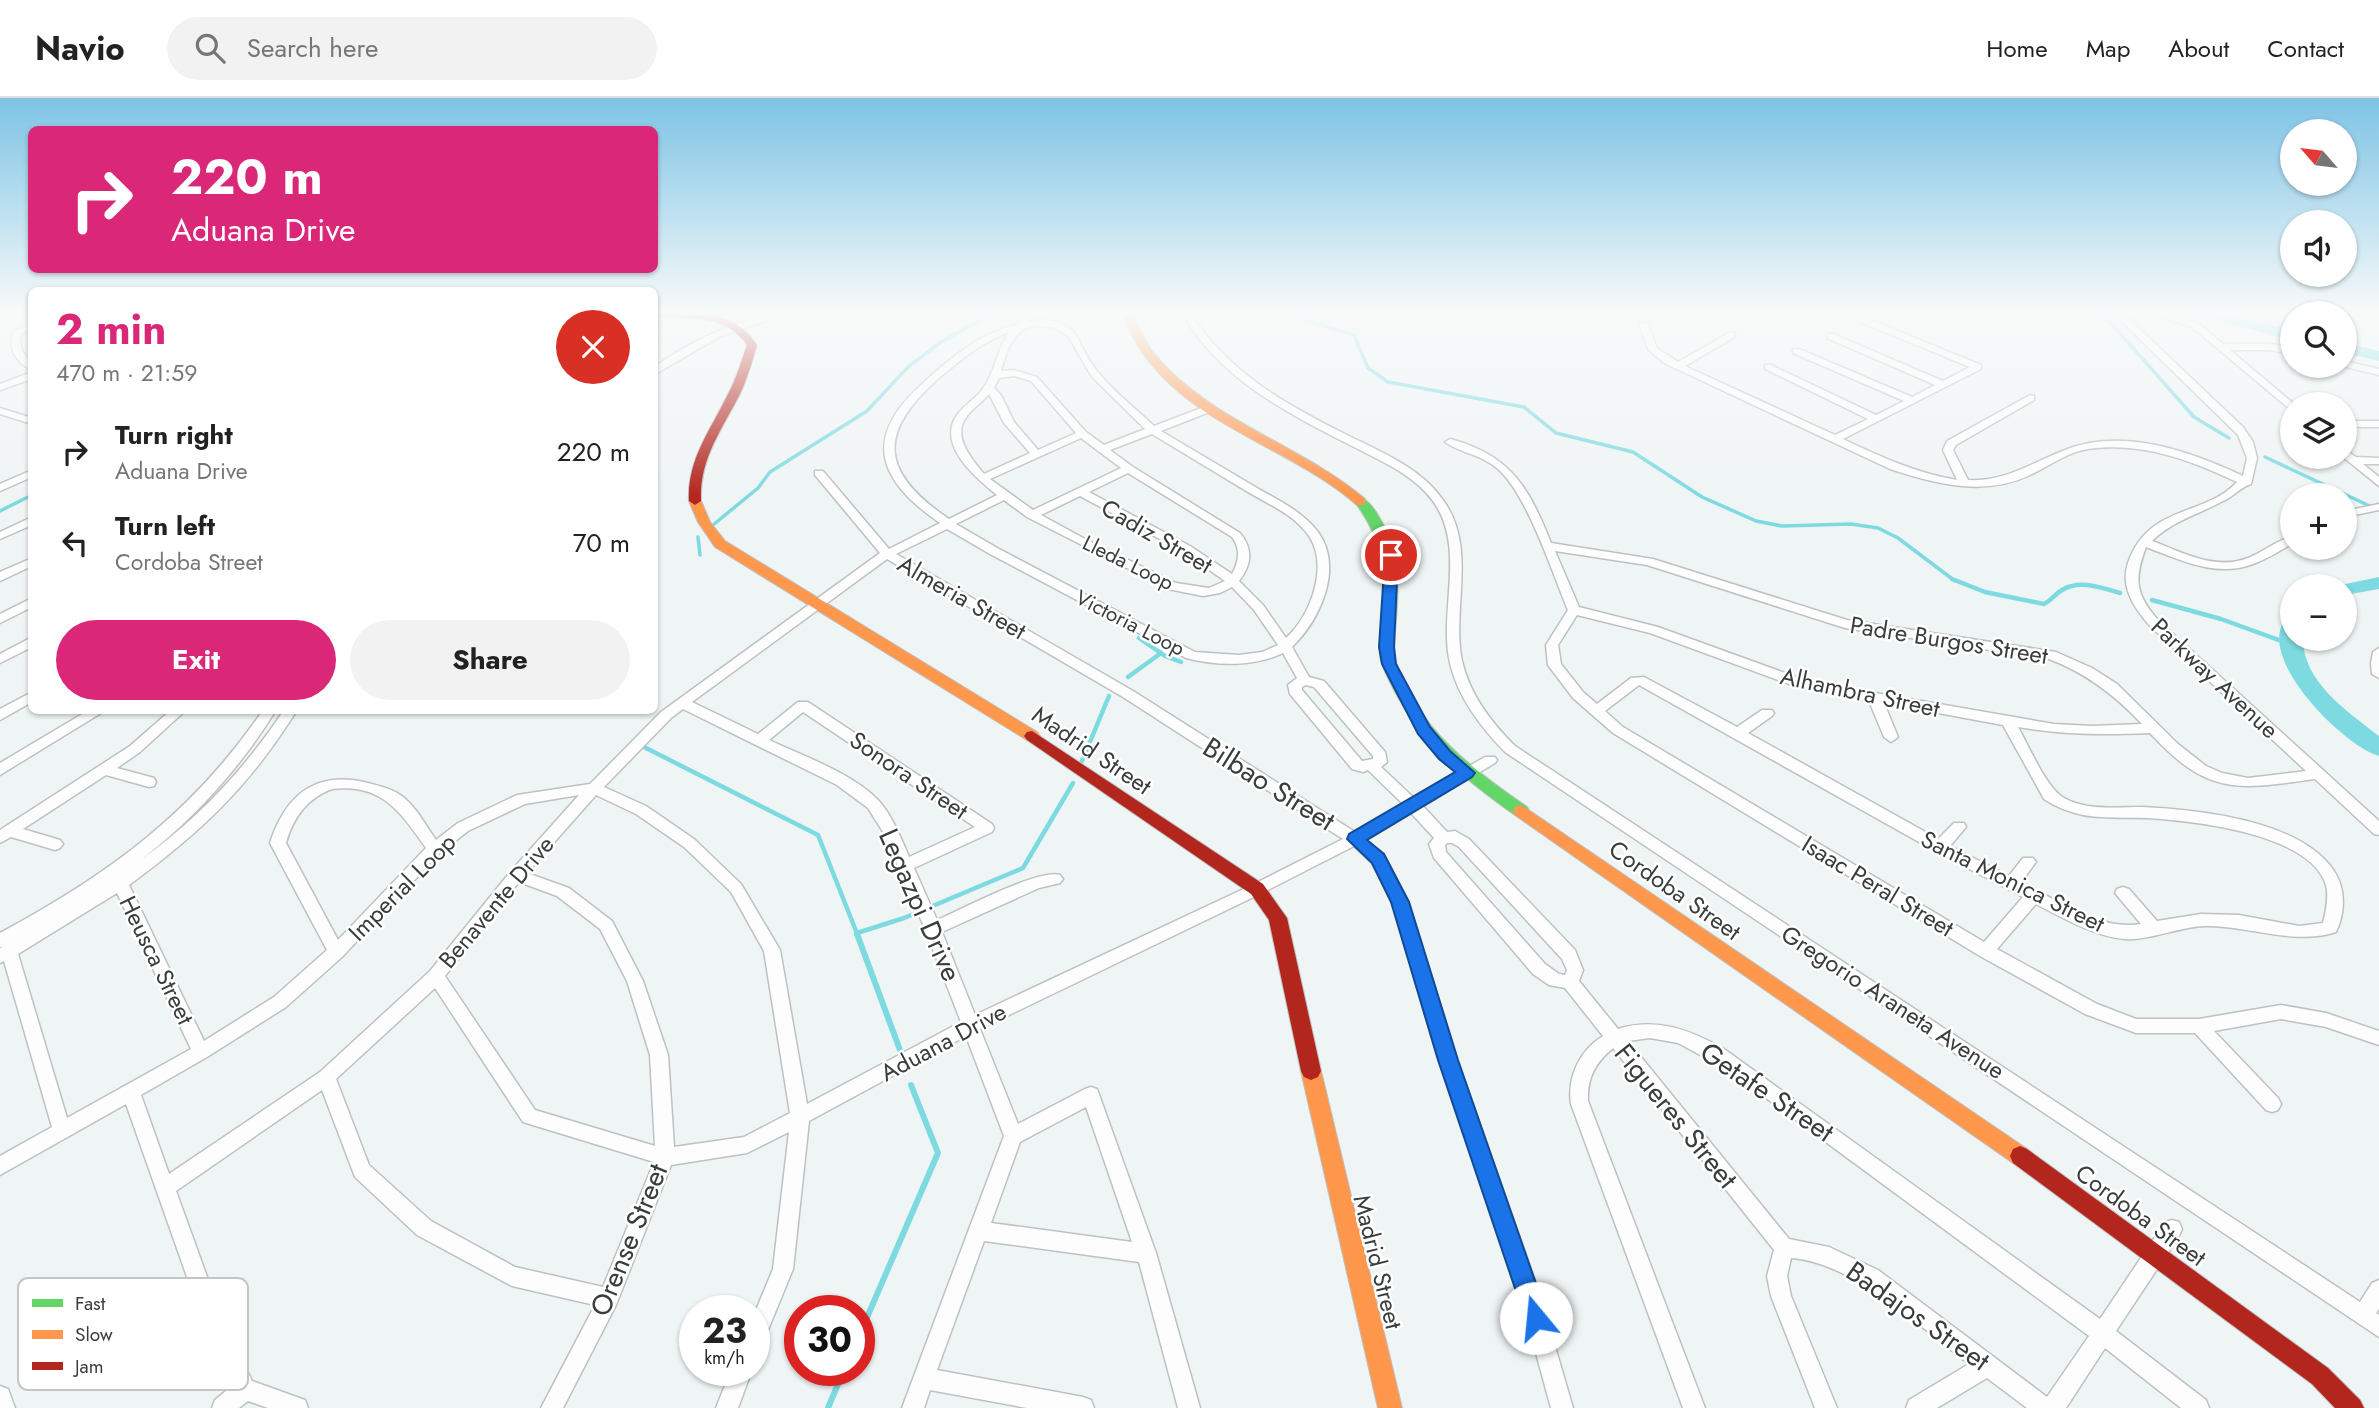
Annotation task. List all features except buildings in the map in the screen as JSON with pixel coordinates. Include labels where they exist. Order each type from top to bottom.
[{"type":"street","name":"Madrid Street","points":[[742,374],[734,395],[693,471],[695,506],[701,522],[720,544],[1027,733],[1257,889],[1278,918],[1333,1171],[1390,1408]]},
{"type":"street","name":"Victoria Loop","points":[[939,374],[907,402],[892,425],[889,443],[894,471],[946,524],[1057,586],[1191,655],[1208,659],[1247,658],[1284,647],[1307,619],[1319,598],[1323,552],[1313,533],[1271,501],[1152,430],[1094,374]]},
{"type":"street","name":"Lleda Loop","points":[[995,374],[989,389],[968,409],[956,426],[955,443],[968,463],[1002,496],[1031,515],[1180,589],[1207,592],[1220,589],[1231,582]]},
{"type":"street","points":[[1018,374],[1034,379],[1082,435],[1129,469],[1241,539],[1244,562],[1231,582]]},
{"type":"street","name":"Cordoba Street","points":[[1167,374],[1208,409],[1340,484],[1355,495],[1381,526],[1391,555],[1392,571],[1387,647],[1389,664],[1424,730],[1445,755],[1466,773],[2071,1191],[2320,1376],[2352,1408]]},
{"type":"street","name":"Gregorio Araneta Avenue","points":[[1238,374],[1260,390],[1395,464],[1419,480],[1440,504],[1448,520],[1457,575],[1453,639],[1457,663],[1464,687],[1477,710],[1490,730],[1510,749],[2371,1321]]},
{"type":"street","points":[[1695,374],[1894,467],[1932,479],[1991,484],[2016,478],[2084,446],[2103,444],[2152,448],[2205,463],[2247,482]]},
{"type":"street","points":[[1783,374],[1875,418]]},
{"type":"street","points":[[1850,374],[1911,400]]},
{"type":"street","points":[[1918,374],[1941,384]]},
{"type":"street","points":[[1834,440],[1961,374]]},
{"type":"street","points":[[2181,374],[2243,434],[2249,443],[2252,471],[2240,489],[2185,513],[2153,531],[2143,542],[2199,562],[2227,566],[2241,564],[2280,546]]},
{"type":"street","points":[[2253,374],[2280,398]]},
{"type":"street","points":[[0,387],[28,376]]},
{"type":"street","points":[[989,389],[996,395],[1009,423],[1037,455]]},
{"type":"street","points":[[1964,483],[1948,450],[1951,443],[2030,398]]},
{"type":"street","points":[[1103,449],[1208,409]]},
{"type":"street","points":[[0,411],[28,420]]},
{"type":"street","points":[[2357,424],[2379,424]]},
{"type":"street","points":[[983,478],[1082,435]]},
{"type":"street","points":[[1450,442],[1475,449],[1510,474],[1532,505],[1574,610]]},
{"type":"street","points":[[2357,457],[2379,461]]},
{"type":"street","points":[[2357,463],[2379,483]]},
{"type":"street","points":[[1031,515],[1129,469]]},
{"type":"street","name":"Almeria Street","points":[[818,473],[887,554],[1128,694]]},
{"type":"street","points":[[0,488],[28,475]]},
{"type":"street","name":"Cadiz Street","points":[[1081,492],[1186,550],[1244,591],[1295,660],[1304,680]]},
{"type":"street","name":"Benavente Drive","points":[[165,1188],[326,1077],[436,976],[516,874],[594,788],[666,715],[887,554],[1002,496]]},
{"type":"street","points":[[2357,510],[2379,507]]},
{"type":"street","points":[[0,536],[28,522]]},
{"type":"street","name":"Parkway Avenue","points":[[2143,542],[2134,557],[2130,586],[2146,615],[2379,830]]},
{"type":"street","name":"Padre Burgos Street","points":[[1547,546],[1649,562],[1845,624],[2051,655],[2076,663],[2103,680],[2187,762],[2238,782],[2318,774]]},
{"type":"street","points":[[0,577],[28,563]]},
{"type":"street","points":[[0,619],[28,604]]},
{"type":"street","name":"Alhambra Street","points":[[1574,610],[1654,630],[1805,685],[2008,721],[2092,731],[2155,728]]},
{"type":"street","name":"Isaac Peral Street","points":[[1574,610],[1552,645],[1555,665],[1578,695],[1618,730],[1986,951],[2091,1009],[2136,1026],[2199,1026],[2281,1012],[2326,1020],[2379,1038]]},
{"type":"street","points":[[0,659],[28,643]]},
{"type":"street","points":[[2379,652],[2376,663],[2379,674]]},
{"type":"street","points":[[1304,680],[1319,684],[1380,755],[1380,762],[1371,765]]},
{"type":"street","name":"Figueres Street","points":[[1304,680],[1295,685],[1295,691],[1357,765],[1371,765],[1443,838]]},
{"type":"street","name":"Santa Monica Street","points":[[1597,711],[1636,681],[1644,681],[1940,847],[2085,922],[2108,929],[2125,933],[2143,931],[2152,926],[2209,920],[2239,921],[2299,932],[2330,929],[2336,906],[2332,880],[2318,861],[2300,848],[2272,835],[2193,817],[2094,811],[2056,801],[2049,795],[2008,721]]},
{"type":"street","name":"Bilbao Street","points":[[1128,694],[1355,839],[1378,859],[1400,902],[1448,1060],[1530,1296],[1562,1408]]},
{"type":"street","points":[[0,715],[28,698]]},
{"type":"street","points":[[1875,699],[1891,737]]},
{"type":"street","name":"Legazpi Drive","points":[[682,703],[842,781],[873,804],[890,831],[933,929],[1013,1136]]},
{"type":"street","name":"Sonora Street","points":[[760,740],[803,705],[987,828],[905,865]]},
{"type":"street","points":[[1739,733],[1767,713]]},
{"type":"street","points":[[0,770],[93,714]]},
{"type":"street","points":[[5,834],[135,749],[175,714]]},
{"type":"street","points":[[62,1132],[3,949],[74,914],[113,880],[193,808],[240,755],[267,714]]},
{"type":"street","points":[[113,880],[187,831],[215,806],[260,756],[288,714]]},
{"type":"street","name":"Aduana Drive","points":[[436,976],[529,1116],[665,1157],[747,1145],[971,1026],[1355,839],[1490,760]]},
{"type":"street","points":[[103,769],[149,782]]},
{"type":"street","points":[[336,952],[278,843],[282,825],[296,807],[313,792],[330,784],[351,784],[375,790],[398,801],[435,849]]},
{"type":"street","points":[[594,788],[641,810],[689,843],[736,888],[772,950],[800,1118],[783,1269],[770,1301]]},
{"type":"street","name":"Imperial Loop","points":[[0,1166],[201,1052],[280,1002],[336,952],[435,849],[463,827],[522,799],[594,788]]},
{"type":"street","points":[[1940,847],[1959,827]]},
{"type":"street","points":[[5,834],[55,844]]},
{"type":"street","name":"Figueres Street","points":[[1570,982],[1575,970],[1569,955],[1464,843],[1454,837],[1443,838],[1437,844],[1439,854],[1539,969],[1555,980],[1570,982],[1612,1038],[1784,1248]]},
{"type":"street","points":[[2011,884],[2028,862]]},
{"type":"street","name":"Orense Street","points":[[516,874],[563,892],[606,925],[635,981],[659,1055],[665,1157],[609,1298],[552,1408]]},
{"type":"street","points":[[933,929],[1036,883],[1055,878]]},
{"type":"street","name":"Heusca Street","points":[[113,880],[201,1052]]},
{"type":"street","points":[[2123,892],[2152,926]]},
{"type":"street","points":[[1986,951],[2033,896]]},
{"type":"street","points":[[2199,1026],[2272,1104]]},
{"type":"street","name":"Getafe Street","points":[[1612,1038],[1634,1030],[1662,1031],[1706,1048],[1734,1065],[2103,1334],[2198,1408]]},
{"type":"street","points":[[1612,1038],[1589,1058],[1582,1075],[1579,1096],[1584,1117],[1694,1408]]},
{"type":"street","points":[[326,1077],[362,1171],[424,1228],[512,1276],[609,1298]]},
{"type":"street","points":[[131,1093],[197,1278]]},
{"type":"street","points":[[913,1408],[1013,1136],[1091,1095],[1146,1253],[1189,1408]]},
{"type":"street","points":[[2053,1408],[2172,1229]]},
{"type":"street","points":[[980,1231],[1146,1253]]},
{"type":"street","points":[[1784,1248],[1777,1276],[1781,1296],[1826,1408]]},
{"type":"street","name":"Badajos Street","points":[[1784,1248],[1819,1252],[1846,1262],[1871,1277],[2044,1408]]},
{"type":"street","points":[[2371,1321],[2379,1290]]},
{"type":"street","points":[[1917,1408],[1988,1365]]},
{"type":"street","points":[[924,1378],[1083,1408]]},
{"type":"street","points":[[727,1408],[736,1386]]},
{"type":"street","points":[[223,1408],[244,1390]]},
{"type":"street","points":[[248,1390],[297,1408]]},
{"type":"street","points":[[0,1397],[4,1408]]},
{"type":"waterway","points":[[713,525],[758,488],[770,472],[867,411],[901,374]]},
{"type":"waterway","points":[[1377,374],[1388,382],[1524,407],[1556,433],[1633,452],[1702,497],[1756,521],[1782,526],[1851,524],[1878,528],[1898,538],[1953,579]]},
{"type":"waterway","points":[[2156,374],[2194,417],[2229,438]]},
{"type":"waterway","points":[[2265,457],[2374,508]]},
{"type":"waterway","points":[[0,511],[28,497]]},
{"type":"waterway","points":[[698,537],[700,555]]},
{"type":"waterway","points":[[1953,579],[1985,592],[2044,604],[2062,590],[2076,585],[2120,593]]},
{"type":"waterway","points":[[2357,587],[2379,583]]},
{"type":"waterway","points":[[2152,600],[2221,619],[2280,640]]},
{"type":"waterway","points":[[1139,638],[1161,653]]},
{"type":"waterway","points":[[2293,651],[2306,681],[2318,696],[2379,748]]},
{"type":"waterway","points":[[1128,677],[1161,653]]},
{"type":"waterway","points":[[1161,653],[1181,662]]},
{"type":"waterway","points":[[1082,761],[1109,696]]},
{"type":"waterway","points":[[644,747],[818,835],[858,936]]},
{"type":"waterway","points":[[857,933],[904,918],[1023,868],[1073,783]]},
{"type":"waterway","points":[[857,934],[900,1050]]},
{"type":"waterway","points":[[875,1299],[938,1153],[911,1085]]},
{"type":"waterway","points":[[828,1408],[837,1386]]},
{"type":"traffic: fast","points":[[1361,502],[1379,528],[1388,556],[1390,586],[1387,656],[1399,685],[1410,706],[1436,742],[1467,771],[1521,811]]},
{"type":"traffic: slow","points":[[1168,374],[1188,394],[1238,427],[1340,484],[1361,502]]},
{"type":"traffic: slow","points":[[695,501],[704,522],[720,544],[1032,736]]},
{"type":"traffic: slow","points":[[1521,811],[2020,1156]]},
{"type":"traffic: slow","points":[[1311,1071],[1390,1408]]},
{"type":"traffic: jam","points":[[695,501],[694,486],[700,459],[742,374]]},
{"type":"traffic: jam","points":[[1032,736],[1257,889],[1278,918],[1311,1071]]},
{"type":"traffic: jam","points":[[2020,1156],[2320,1376],[2352,1408]]},
{"type":"route","points":[[1391,555],[1387,647],[1389,664],[1424,730],[1445,755],[1466,773],[1355,839],[1378,859],[1400,902],[1448,1060],[1536,1318]]}]
